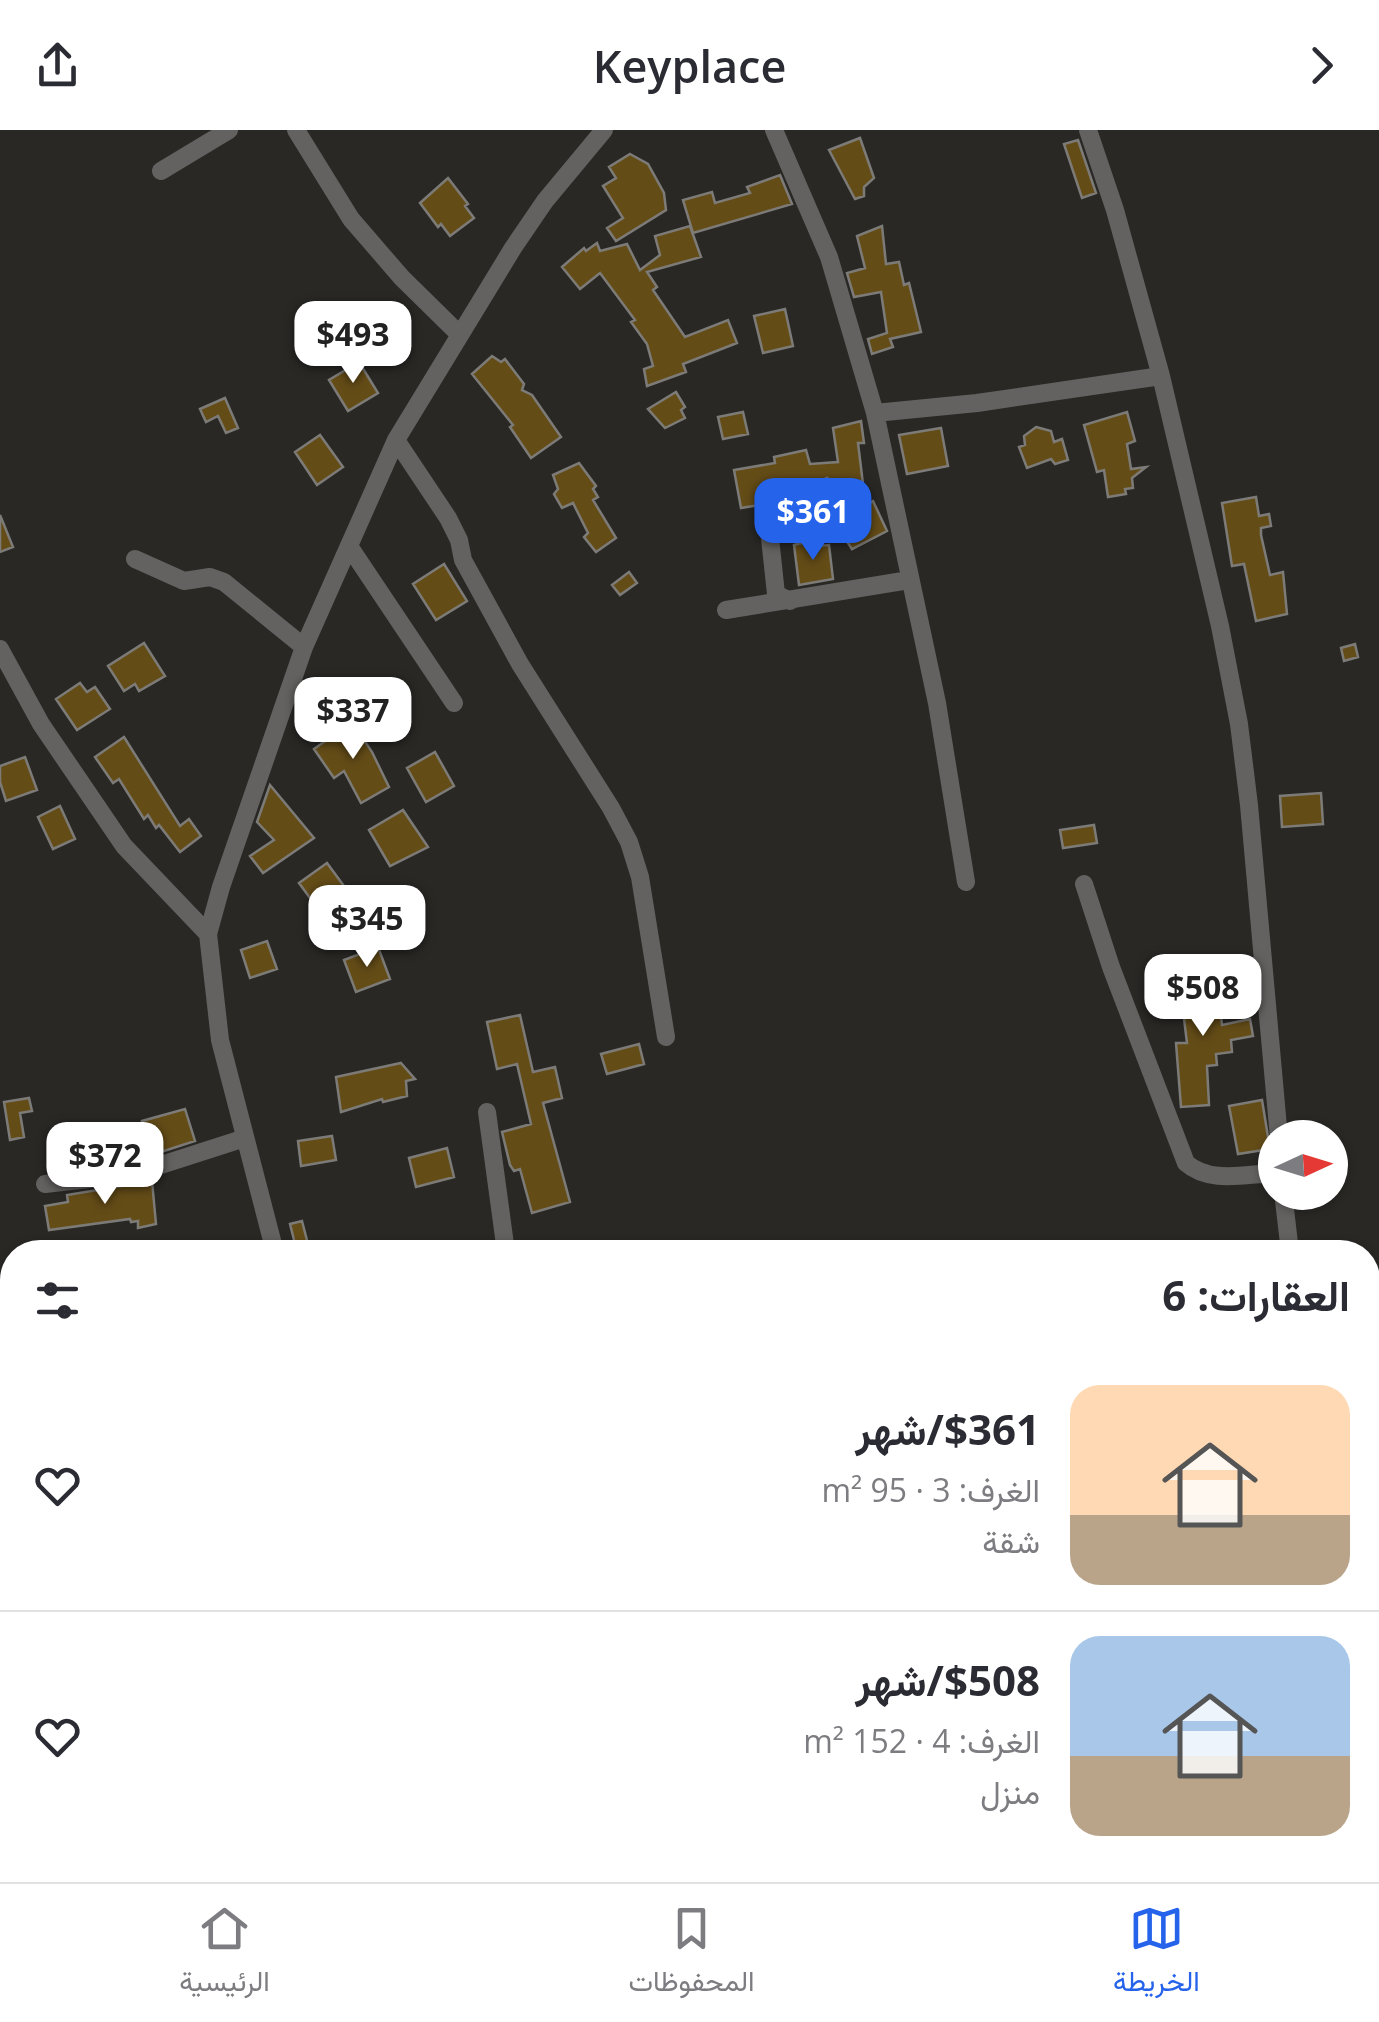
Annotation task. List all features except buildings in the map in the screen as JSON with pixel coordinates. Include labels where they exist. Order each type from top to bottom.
[{"type":"street","points":[[160,171],[229,130]]},
{"type":"street","points":[[296,130],[350,219],[459,334]]},
{"type":"street","points":[[273,1240],[220,1040],[208,934],[304,647],[396,440],[545,201],[604,130]]},
{"type":"street","points":[[774,130],[830,257],[875,413],[937,703],[966,882]]},
{"type":"street","points":[[1088,130],[1115,210],[1160,376],[1206,559],[1239,724],[1277,1120]]},
{"type":"street","points":[[875,413],[1160,376]]},
{"type":"street","points":[[396,440],[448,518],[460,540],[463,560],[520,664],[611,808],[628,842],[640,877],[666,1037]]},
{"type":"street","points":[[770,538],[776,594],[790,601]]},
{"type":"street","points":[[349,546],[454,703]]},
{"type":"street","points":[[135,559],[184,581],[208,577],[220,580],[304,647]]},
{"type":"street","points":[[726,610],[910,580]]},
{"type":"street","points":[[0,650],[41,724],[124,846],[208,934]]},
{"type":"street","points":[[1084,884],[1110,967],[1186,1164],[1211,1176],[1258,1173]]},
{"type":"street","points":[[487,1112],[504,1240]]},
{"type":"street","points":[[45,1184],[133,1174],[245,1138]]},
{"type":"street","points":[[1285,1210],[1289,1240]]}]
